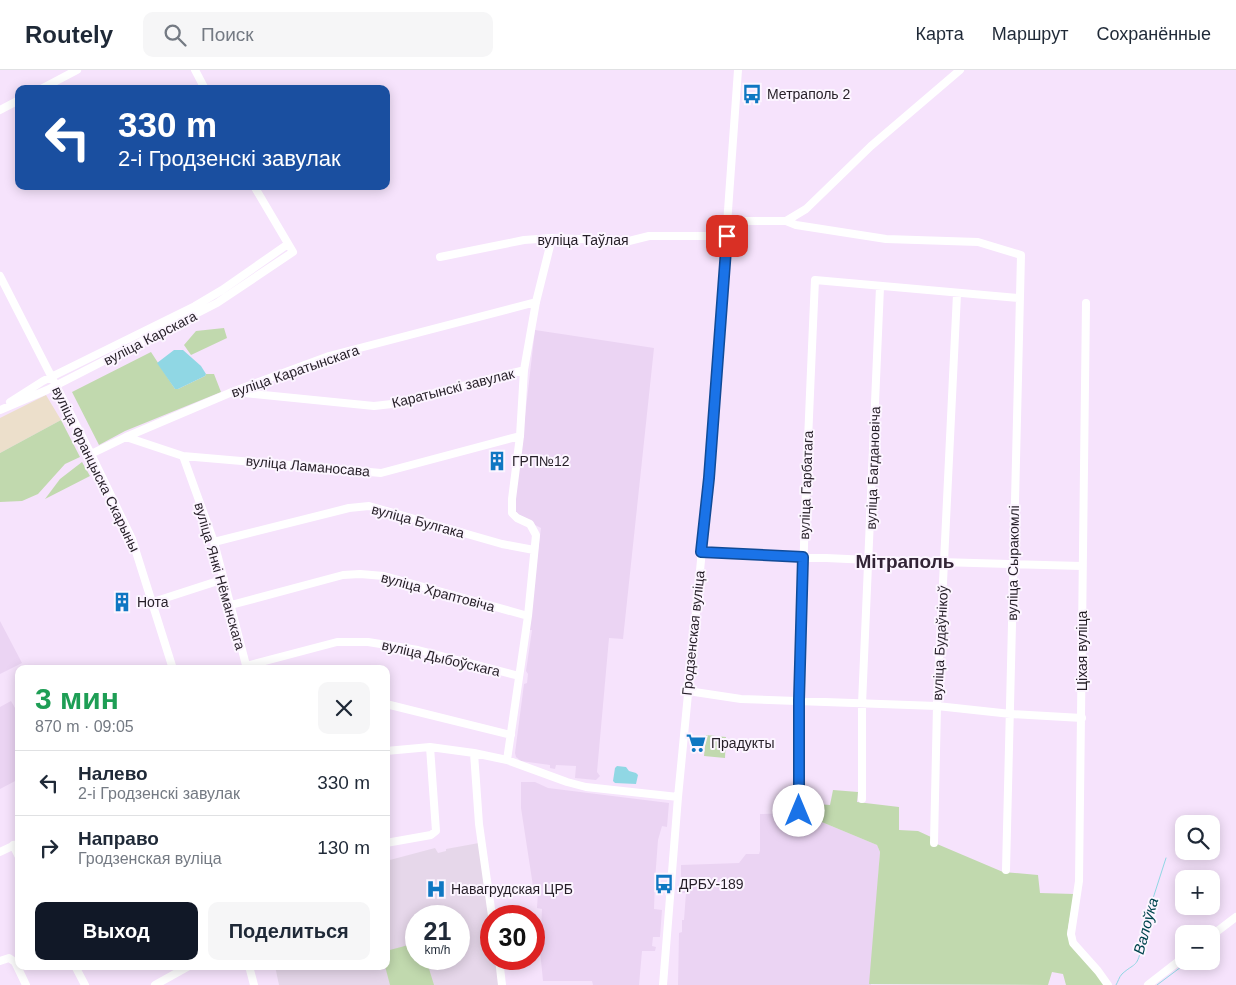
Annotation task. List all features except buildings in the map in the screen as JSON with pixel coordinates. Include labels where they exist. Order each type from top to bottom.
[{"type":"street","points":[[49,85],[77,70]]},
{"type":"street","points":[[195,70],[203,85]]},
{"type":"street","name":"Гродзенская вуліца","points":[[663,985],[678,797],[709,478],[738,70]]},
{"type":"street","points":[[728,221],[786,221],[806,210],[871,146],[960,70]]},
{"type":"street","points":[[0,110],[15,102]]},
{"type":"street","points":[[256,190],[288,244]]},
{"type":"street","name":"вуліца Сыракомлі","points":[[786,221],[796,225],[886,239],[978,242],[1021,255],[1006,870]]},
{"type":"street","name":"вуліца Таўлая","points":[[440,257],[524,240],[552,238],[629,241],[649,236],[727,236]]},
{"type":"street","points":[[507,760],[528,616],[536,535],[530,524],[517,518],[512,513],[512,499],[520,436],[524,370],[536,302],[552,238]]},
{"type":"street","name":"вуліца Карскага","points":[[288,244],[293,252],[217,303],[56,386],[0,409],[51,377],[195,306],[222,290],[288,244]]},
{"type":"street","name":"вуліца Францыска Скарыны","points":[[0,276],[132,539],[172,665]]},
{"type":"street","name":"вуліца Гарбатага","points":[[799,811],[799,700],[803,557],[815,280],[880,287]]},
{"type":"street","points":[[880,287],[1019,298]]},
{"type":"street","name":"вуліца Багдановіча","points":[[862,799],[862,704],[880,287]]},
{"type":"street","name":"вуліца Будаўнікоў","points":[[934,843],[937,706],[957,294]]},
{"type":"street","name":"вуліца Каратынскага","points":[[91,454],[232,392],[329,356],[536,302]]},
{"type":"street","name":"Ціхая вуліца","points":[[1086,303],[1079,881],[1071,934],[1073,943],[1108,985]]},
{"type":"street","name":"Каратынскі завулак","points":[[232,392],[374,406],[392,404],[524,370]]},
{"type":"street","name":"вуліца Ламаносава","points":[[126,437],[183,456],[381,473],[520,436]]},
{"type":"street","name":"вуліца Янкі Нёманскага","points":[[183,456],[214,542],[246,665]]},
{"type":"street","name":"вуліца Булгака","points":[[214,542],[349,508],[368,506],[502,544],[534,550]]},
{"type":"street","points":[[701,552],[869,560],[1082,566]]},
{"type":"street","name":"вуліца Храптовіча","points":[[231,605],[343,575],[360,574],[384,576],[528,616]]},
{"type":"street","points":[[153,602],[224,579]]},
{"type":"street","name":"вуліца Дыбоўскага","points":[[253,665],[336,642],[368,642],[418,650],[518,676]]},
{"type":"street","points":[[688,690],[742,699],[937,706],[1011,714],[1082,718]]},
{"type":"street","points":[[390,705],[511,736]]},
{"type":"street","points":[[390,751],[430,747],[474,753],[507,760],[586,787],[678,797]]},
{"type":"street","points":[[390,842],[431,835],[436,831],[430,747]]},
{"type":"street","points":[[474,753],[480,824],[491,905]]},
{"type":"street","points":[[0,852],[15,844]]},
{"type":"street","points":[[1220,929],[1236,917]]},
{"type":"street","points":[[0,961],[9,958],[15,962]]},
{"type":"street","points":[[1148,985],[1175,964]]},
{"type":"street","points":[[19,970],[26,985]]},
{"type":"street","points":[[77,970],[84,985]]},
{"type":"street","points":[[155,985],[182,970]]},
{"type":"street","points":[[251,970],[254,985]]},
{"type":"street","points":[[500,970],[502,985]]},
{"type":"shaded area","points":[[535,330],[654,348],[623,639],[609,638],[597,772],[600,776],[596,780],[575,778],[576,766],[556,765],[555,769],[550,768],[550,765],[521,761],[516,757],[515,753],[524,684],[527,683],[528,674],[526,671],[532,630],[528,630],[541,528],[515,515],[514,511]]},
{"type":"shaded area","points":[[46,395],[61,420],[0,453],[0,418]]},
{"type":"shaded area","points":[[0,621],[22,663],[0,674]]},
{"type":"shaded area","points":[[11,701],[15,708],[15,781],[0,789],[0,707]]},
{"type":"shaded area","points":[[521,782],[535,782],[548,788],[669,803],[667,827],[662,826],[658,840],[655,880],[654,909],[662,910],[660,937],[653,937],[652,946],[656,947],[655,951],[642,951],[639,985],[593,985],[592,981],[543,981],[542,970],[545,970],[545,905],[537,905],[538,892],[533,886],[521,808]]},
{"type":"shaded area","points":[[800,813],[877,845],[880,852],[871,985],[678,985],[679,933],[682,932],[686,893],[681,893],[681,865],[739,863],[746,854],[759,854],[760,814]]},
{"type":"shaded area","name":"Навагрудская ЦРБ","points":[[479,843],[488,905],[480,905],[480,970],[498,970],[500,985],[279,985],[276,970],[390,970],[390,860],[435,848],[438,853],[446,851],[446,849]]},
{"type":"green space","points":[[224,328],[227,338],[191,355],[184,345],[196,331]]},
{"type":"green space","points":[[151,352],[175,389],[206,374],[214,374],[221,392],[125,431],[99,445],[72,392]]},
{"type":"green space","points":[[61,420],[80,457],[65,464],[38,494],[22,501],[0,502],[0,453]]},
{"type":"green space","points":[[82,462],[90,476],[45,499],[60,479]]},
{"type":"green space","points":[[706,735],[726,737],[725,758],[704,756]]},
{"type":"green space","points":[[833,790],[858,792],[857,802],[899,807],[899,830],[918,831],[931,837],[931,845],[937,844],[1003,872],[1038,875],[1040,893],[1074,894],[1067,934],[1071,946],[1106,985],[1066,985],[1063,974],[1052,972],[1048,985],[869,984],[880,852],[877,845],[800,813],[803,803],[830,805]]},
{"type":"green space","points":[[405,946],[405,970],[429,970],[434,985],[390,985],[386,970],[390,970],[390,950]]},
{"type":"water","points":[[174,350],[183,350],[201,366],[206,374],[205,376],[175,389],[157,363]]},
{"type":"water","points":[[617,766],[626,767],[629,771],[636,773],[638,775],[636,784],[615,783],[613,781]]},
{"type":"waterway","name":"Валоўка","points":[[1116,985],[1122,974],[1138,959],[1141,949],[1138,945],[1166,858]]},
{"type":"waterway","points":[[1157,985],[1177,970]]},
{"type":"place","name":"Метраполь 2","points":[[752,94]]},
{"type":"place","name":"ГРП№12","points":[[497,461]]},
{"type":"place","name":"Нота","points":[[122,602]]},
{"type":"place","name":"Прадукты","points":[[696,743]]},
{"type":"place","name":"ДРБУ-189","points":[[664,884]]},
{"type":"place","name":"Навагрудская ЦРБ","points":[[436,889]]},
{"type":"district","name":"Мітраполь","points":[[905,561]]},
{"type":"route","points":[[727,236],[709,478],[701,552],[803,557],[799,700],[799,811]]}]
